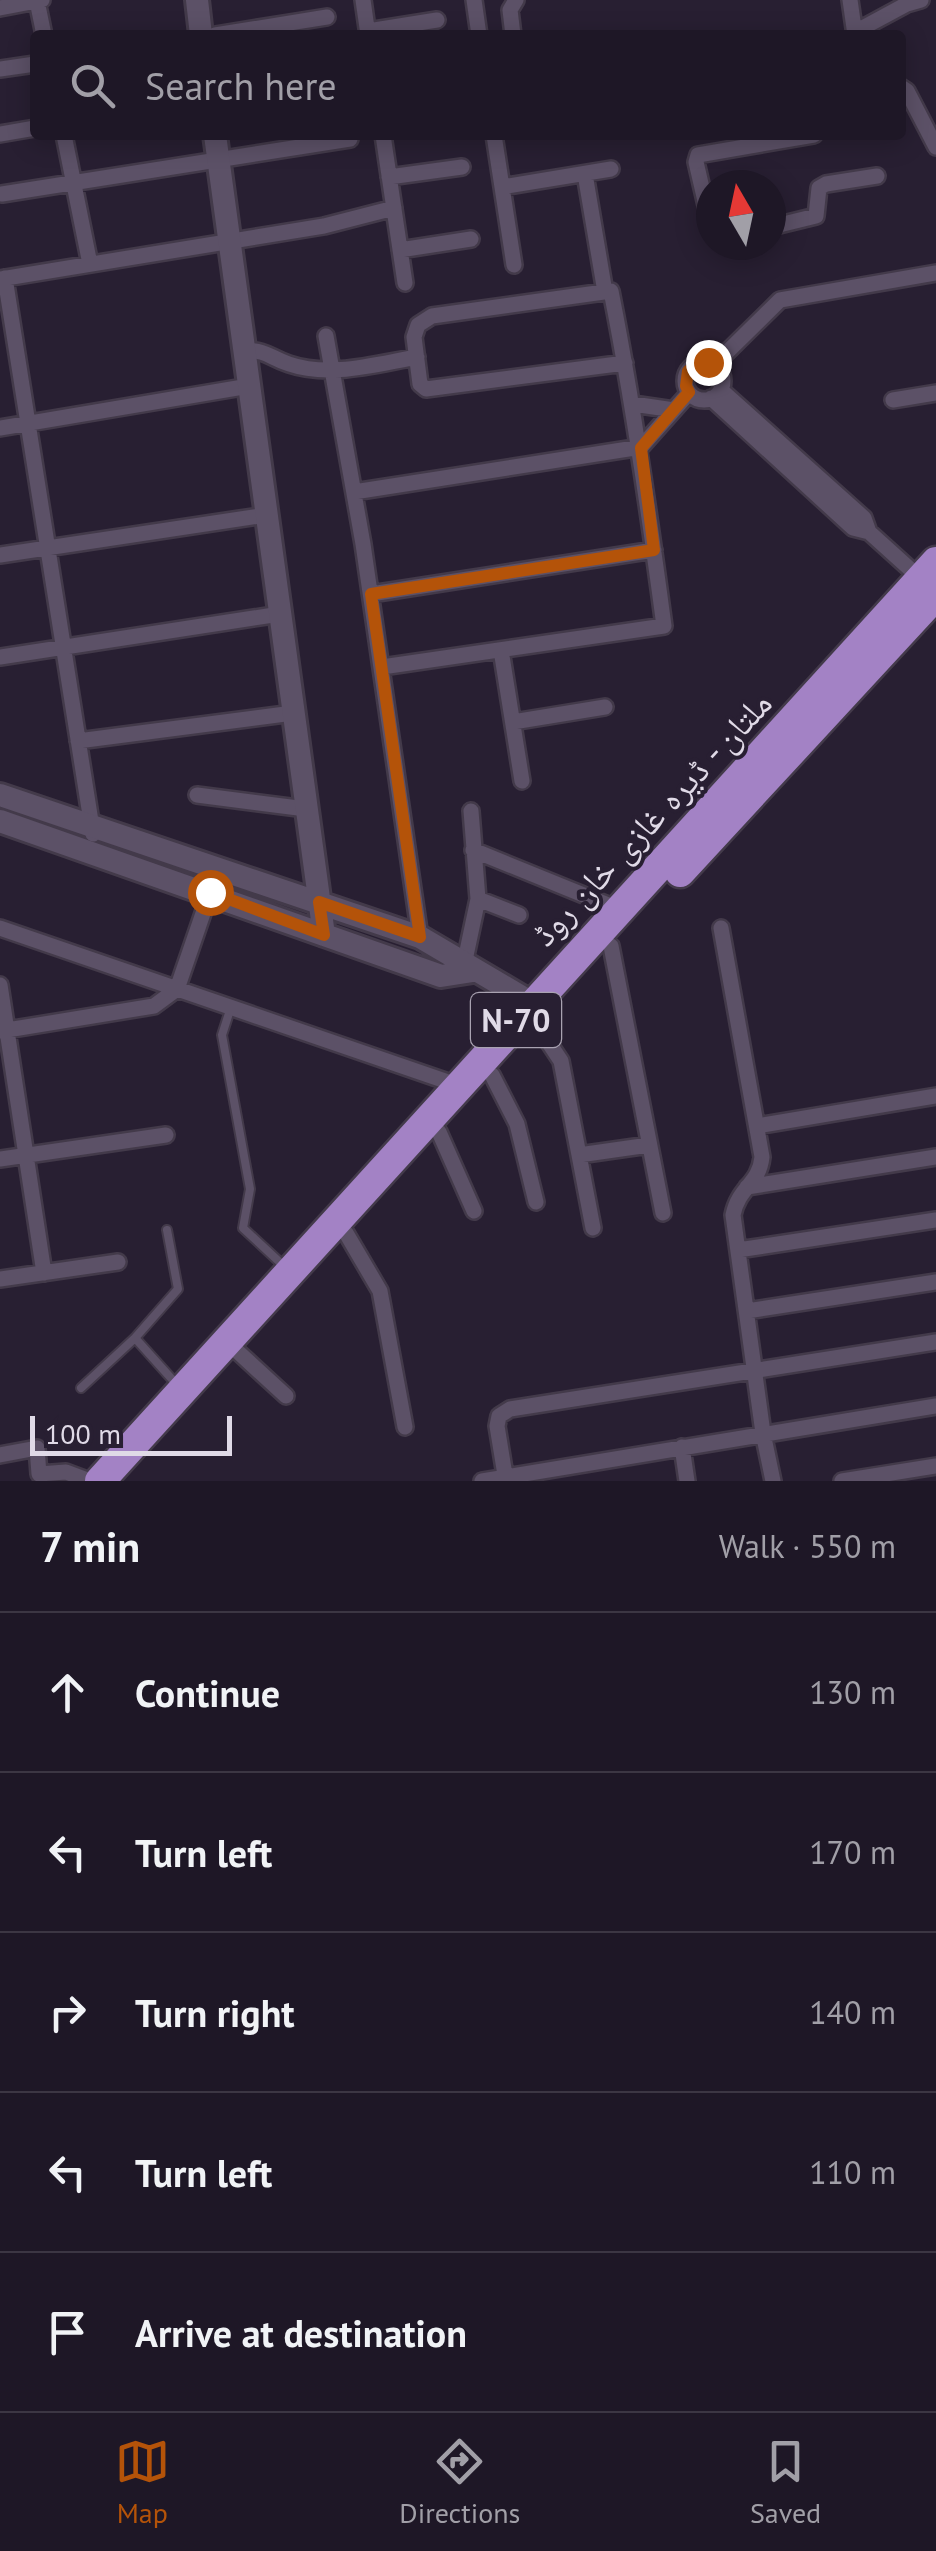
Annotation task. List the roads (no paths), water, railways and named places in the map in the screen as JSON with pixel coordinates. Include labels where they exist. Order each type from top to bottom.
[{"type":"highway","name":"ملتان - ڈیرہ غازی خان روڈ","points":[[103,1481],[457,1084],[611,946],[931,578]]},
{"type":"highway","name":"ملتان - ڈیرہ غازی خان روڈ","points":[[103,1481],[237,1351],[440,1132],[492,1075],[534,1014],[618,909],[859,662]]},
{"type":"street","points":[[0,8],[39,0],[43,30]]},
{"type":"street","points":[[196,0],[200,30]]},
{"type":"street","points":[[363,0],[368,30]]},
{"type":"street","points":[[474,0],[478,30]]},
{"type":"street","points":[[512,30],[510,10],[516,0]]},
{"type":"street","points":[[850,0],[854,30]]},
{"type":"street","points":[[862,30],[907,4],[922,0]]},
{"type":"street","points":[[246,30],[326,17]]},
{"type":"street","points":[[384,30],[437,20]]},
{"type":"street","points":[[0,69],[30,65]]},
{"type":"street","points":[[906,90],[936,147]]},
{"type":"street","points":[[906,121],[920,118]]},
{"type":"street","points":[[0,134],[30,129]]},
{"type":"street","points":[[65,140],[90,264]]},
{"type":"street","points":[[216,140],[324,935]]},
{"type":"street","points":[[2,194],[344,140]]},
{"type":"street","points":[[384,140],[405,284]]},
{"type":"street","points":[[495,140],[514,265]]},
{"type":"street","points":[[698,170],[698,156],[786,140]]},
{"type":"street","points":[[389,177],[462,167]]},
{"type":"street","points":[[502,187],[611,170]]},
{"type":"street","points":[[586,174],[606,292]]},
{"type":"street","points":[[786,223],[816,216],[816,195],[826,184],[877,176]]},
{"type":"street","points":[[96,853],[3,278],[324,226],[394,208]]},
{"type":"street","points":[[400,250],[471,239]]},
{"type":"street","points":[[715,364],[780,300],[936,273]]},
{"type":"street","points":[[382,667],[664,626],[641,448],[632,404],[625,363],[611,291],[432,316],[418,325],[414,337],[420,384],[435,389],[625,363]]},
{"type":"street","points":[[326,336],[371,594],[420,937]]},
{"type":"street","points":[[244,350],[266,350],[289,364],[331,370],[417,358]]},
{"type":"street","points":[[700,362],[715,364],[723,376],[716,394],[696,398],[686,386],[688,371],[700,362]]},
{"type":"street","points":[[0,428],[249,386]]},
{"type":"street","points":[[354,492],[641,448],[689,392]]},
{"type":"street","points":[[893,400],[936,393]]},
{"type":"street","points":[[716,394],[864,518],[869,532],[931,578]]},
{"type":"street","points":[[632,404],[674,410]]},
{"type":"street","points":[[0,555],[266,515]]},
{"type":"street","points":[[371,594],[654,550]]},
{"type":"street","points":[[0,657],[280,614]]},
{"type":"street","points":[[501,650],[522,781]]},
{"type":"street","points":[[513,722],[605,707]]},
{"type":"street","points":[[78,741],[294,713]]},
{"type":"street","points":[[0,795],[420,937],[534,1014],[561,1061],[593,1228]]},
{"type":"street","points":[[197,795],[306,809]]},
{"type":"street","points":[[469,968],[478,899],[471,811]]},
{"type":"street","points":[[0,821],[441,976],[469,968]]},
{"type":"street","points":[[473,850],[618,909]]},
{"type":"street","points":[[3,1030],[154,1006],[177,989],[210,892]]},
{"type":"street","points":[[478,899],[519,915]]},
{"type":"street","points":[[0,928],[457,1084]]},
{"type":"street","points":[[721,928],[762,1157],[761,1172],[737,1198],[733,1215],[774,1481]]},
{"type":"street","points":[[611,946],[663,1213]]},
{"type":"street","points":[[0,986],[3,1030],[44,1273]]},
{"type":"street","points":[[492,1075],[517,1124],[536,1202]]},
{"type":"street","points":[[757,1126],[936,1096]]},
{"type":"street","points":[[440,1132],[474,1211]]},
{"type":"street","points":[[0,1160],[166,1135]]},
{"type":"street","points":[[579,1155],[649,1144]]},
{"type":"street","points":[[748,1188],[936,1157]]},
{"type":"street","points":[[738,1250],[936,1220]]},
{"type":"street","points":[[346,1232],[380,1291],[404,1427]]},
{"type":"street","points":[[0,1279],[118,1262]]},
{"type":"street","points":[[747,1311],[936,1282]]},
{"type":"street","points":[[505,1475],[497,1426],[499,1416],[510,1410],[936,1342]]},
{"type":"street","points":[[237,1351],[286,1396]]},
{"type":"street","points":[[482,1481],[936,1406]]},
{"type":"street","points":[[682,1447],[688,1481]]},
{"type":"street","points":[[0,1455],[37,1448],[39,1474],[66,1472],[103,1481]]},
{"type":"street","points":[[842,1481],[936,1466]]},
{"type":"lane","points":[[231,1007],[222,1035],[250,1189],[243,1228],[289,1272]]},
{"type":"lane","points":[[82,1388],[135,1338],[178,1288],[167,1230]]},
{"type":"lane","points":[[135,1338],[182,1390]]}]
